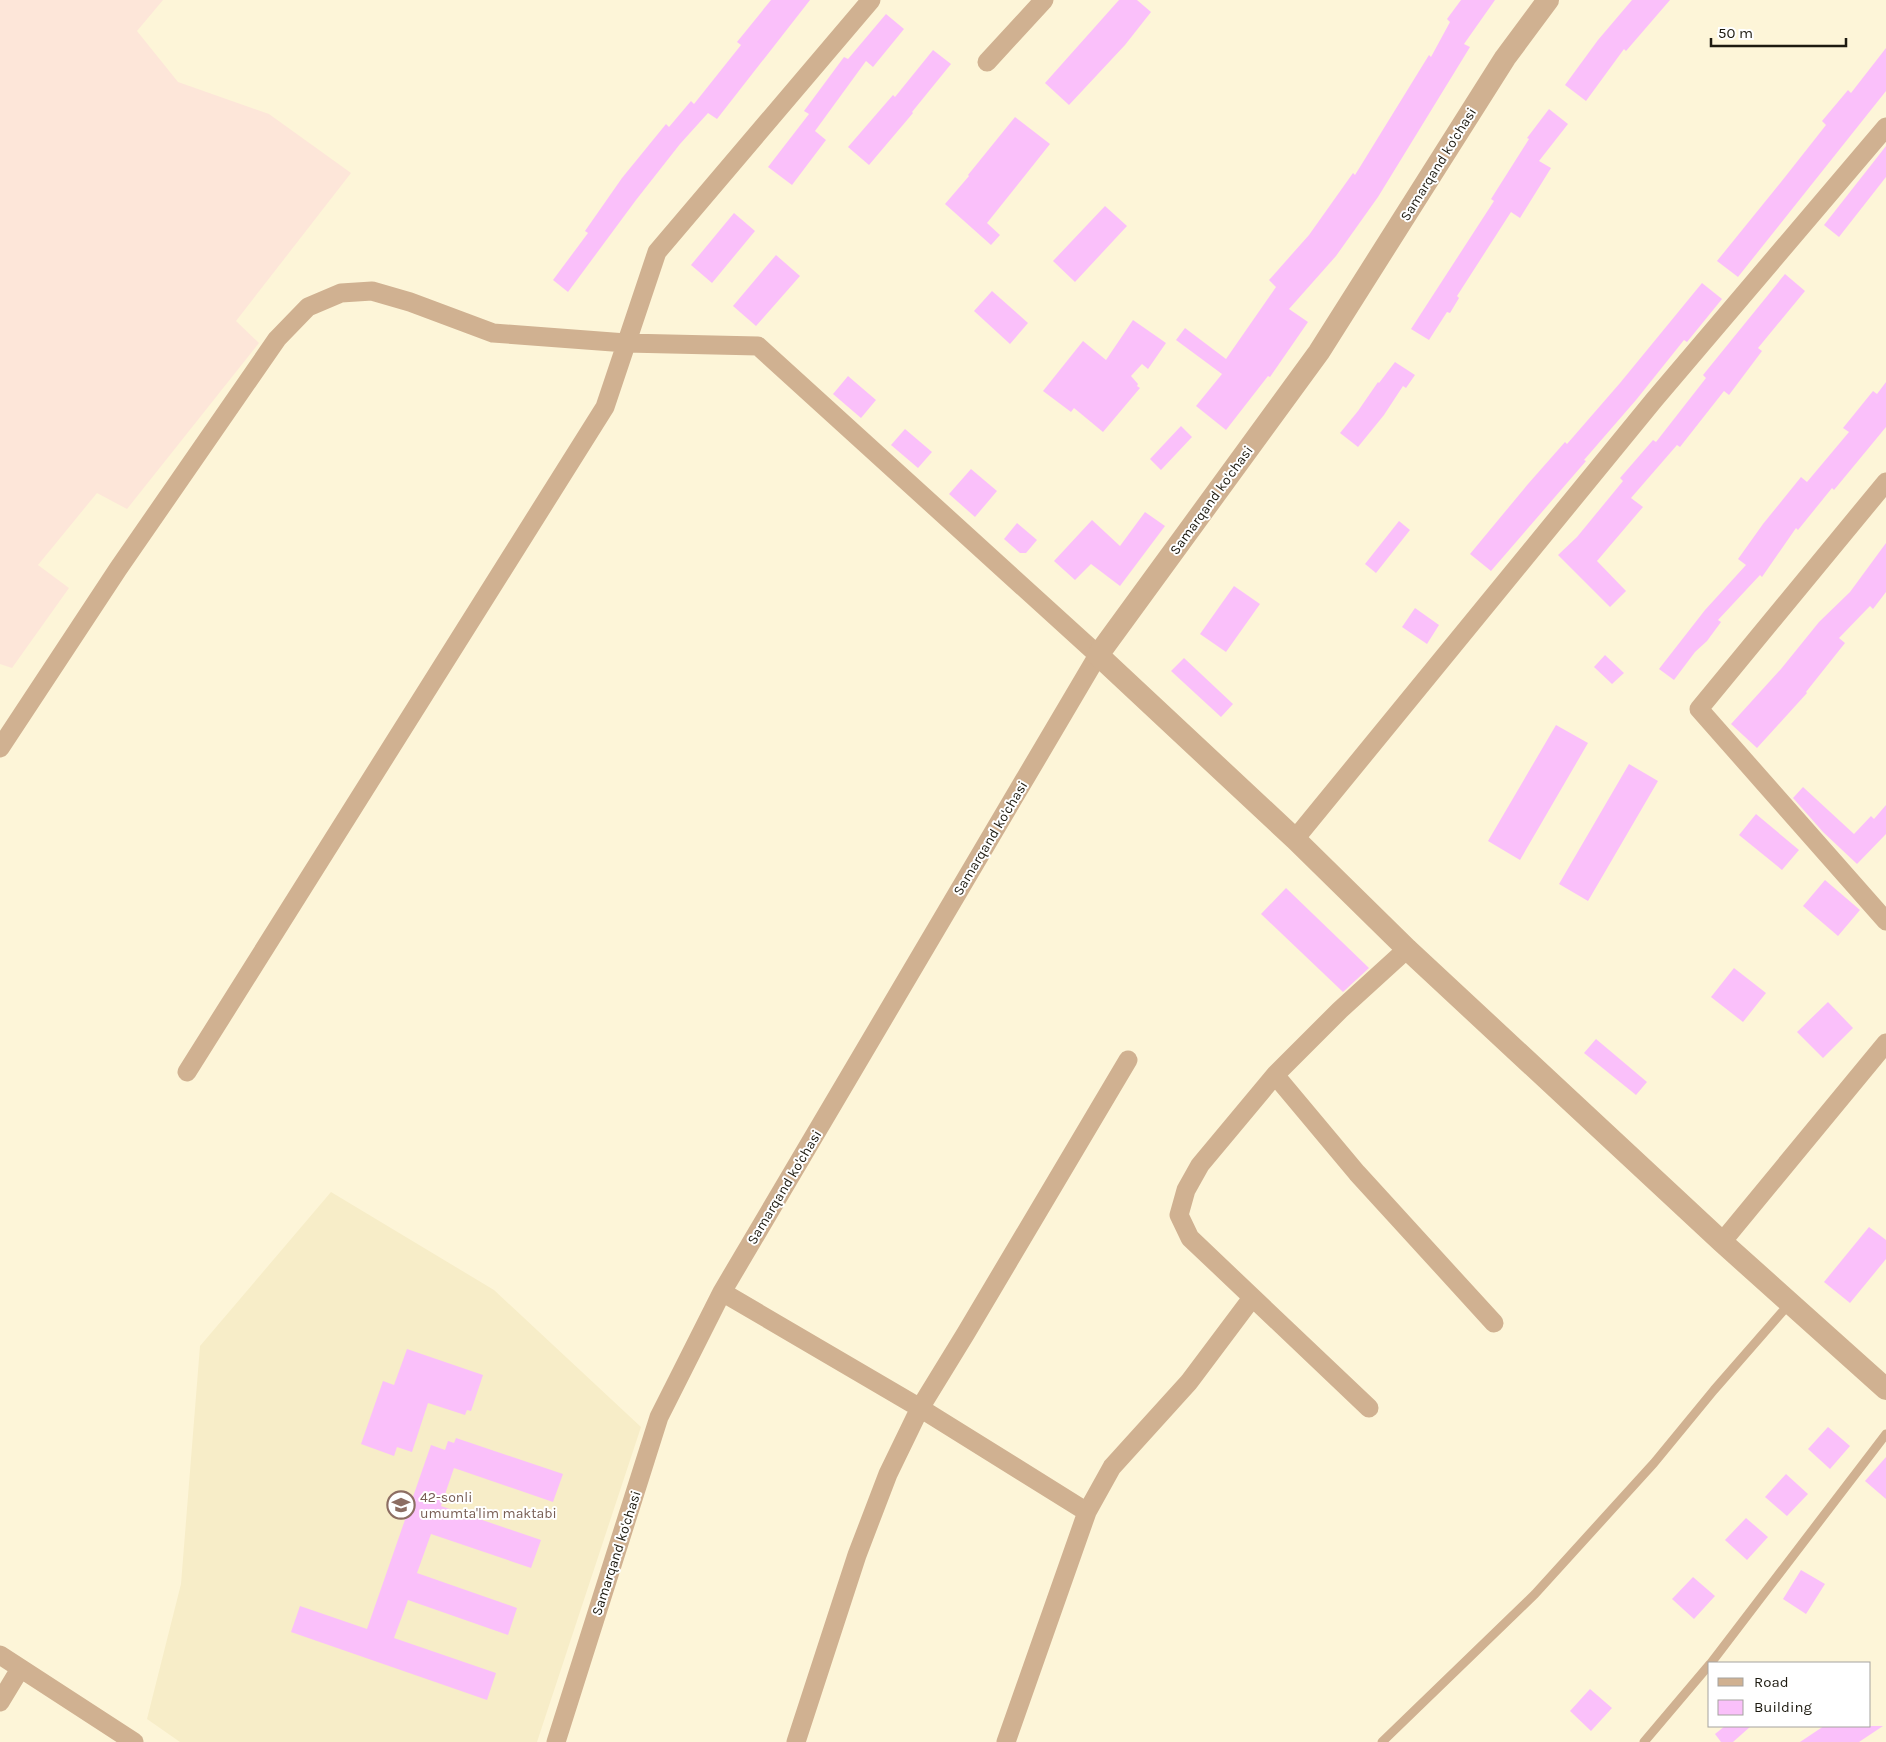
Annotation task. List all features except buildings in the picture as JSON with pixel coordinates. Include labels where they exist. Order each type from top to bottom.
[{"type":"street","points":[[187,1072],[605,407],[657,252],[871,0]]},
{"type":"street","points":[[987,62],[1044,0]]},
{"type":"street","name":"Samarqand ko'chasi","points":[[556,1742],[659,1417],[722,1292],[1098,655],[1319,352],[1505,58],[1548,0]]},
{"type":"street","points":[[1295,839],[1654,400],[1886,127]]},
{"type":"street","points":[[0,748],[7,723],[277,339],[308,307],[342,293],[372,291],[410,302],[493,333],[626,344],[758,346],[1098,655],[1295,839],[1407,949],[1722,1242],[1886,1389]]},
{"type":"street","points":[[1886,482],[1699,709],[1886,921]]},
{"type":"street","points":[[1369,1408],[1190,1238],[1179,1215],[1186,1190],[1200,1165],[1275,1075],[1340,1010],[1407,949]]},
{"type":"street","points":[[1722,1242],[1886,1043]]},
{"type":"street","points":[[796,1742],[857,1555],[888,1474],[920,1408],[1128,1060]]},
{"type":"street","points":[[1275,1075],[1357,1173],[1494,1323]]},
{"type":"street","points":[[722,1292],[920,1408],[1087,1512]]},
{"type":"street","points":[[1006,1742],[1087,1512],[1112,1467],[1189,1382],[1252,1298]]},
{"type":"street","points":[[0,1655],[20,1670],[134,1742]]},
{"type":"street","points":[[0,1702],[20,1670]]},
{"type":"lane","points":[[1382,1742],[1535,1594],[1654,1463],[1714,1390],[1790,1303]]},
{"type":"lane","points":[[1712,1662],[1886,1434]]},
{"type":"lane","points":[[1644,1742],[1708,1666]]},
{"type":"shaded area","points":[[0,0],[163,0],[137,31],[178,82],[269,114],[351,173],[236,321],[259,343],[127,509],[97,493],[38,565],[69,588],[12,668],[0,664]]},
{"type":"shaded area","name":"42-sonli umumta'lim maktabi","points":[[331,1192],[494,1290],[641,1427],[537,1742],[180,1742],[147,1719],[181,1584],[200,1346]]},
{"type":"place","name":"42-sonli umumta'lim maktabi","points":[[401,1505]]}]
